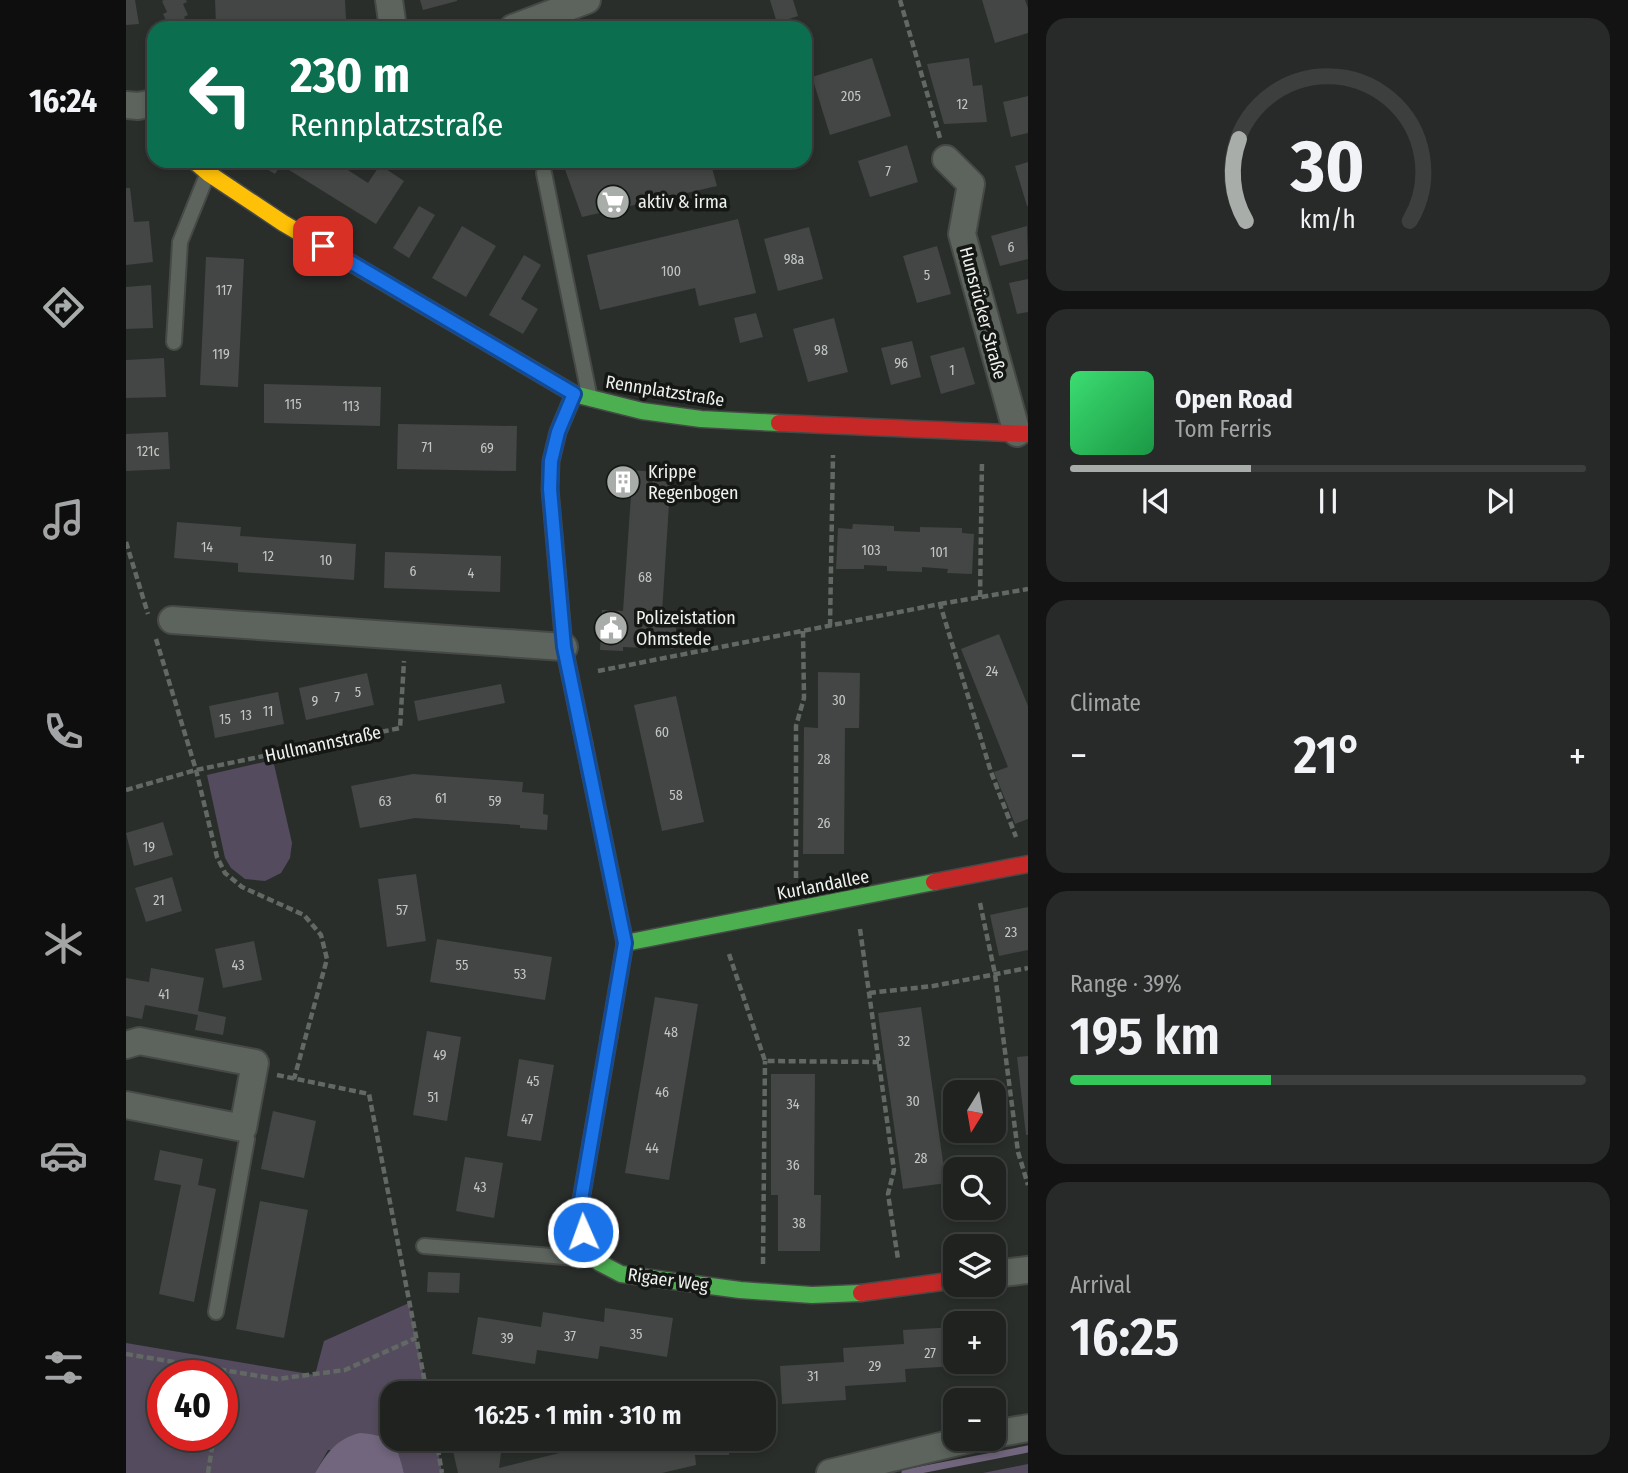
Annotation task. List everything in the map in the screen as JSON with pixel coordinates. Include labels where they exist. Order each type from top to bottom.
[{"type":"street","points":[[389,0],[392,21]]},
{"type":"street","points":[[532,21],[587,0]]},
{"type":"street","points":[[126,105],[147,104]]},
{"type":"street","name":"Hunsrücker Straße","points":[[946,159],[971,184],[962,234],[1022,433]]},
{"type":"street","name":"Rennplatzstraße","points":[[202,168],[283,223],[582,396],[642,411],[701,419],[1022,433]]},
{"type":"street","points":[[582,396],[558,432],[551,461],[550,489],[564,647],[625,943],[581,1200],[583,1232],[595,1260]]},
{"type":"street","points":[[159,627],[405,636],[564,647]]},
{"type":"street","name":"Kurlandallee","points":[[625,943],[1027,864]]},
{"type":"street","points":[[126,1045],[139,1041],[255,1063],[243,1128],[126,1105]]},
{"type":"street","name":"Rigaer Weg","points":[[595,1260],[606,1270],[621,1274],[763,1293],[814,1295],[943,1282]]},
{"type":"street","points":[[1006,1273],[1028,1270]]},
{"type":"street","points":[[1006,1432],[1028,1428]]},
{"type":"street","points":[[830,1473],[943,1446]]},
{"type":"lane","points":[[174,342],[180,242],[208,173]]},
{"type":"lane","points":[[544,173],[582,396]]},
{"type":"lane","points":[[216,1312],[247,1139],[243,1128]]},
{"type":"lane","points":[[424,1246],[595,1260]]},
{"type":"path","points":[[900,0],[946,159]]},
{"type":"path","points":[[830,626],[834,426]]},
{"type":"path","points":[[980,597],[982,432]]},
{"type":"path","points":[[126,542],[159,627],[217,857],[225,873],[242,887],[304,915],[321,935],[327,959],[294,1079]]},
{"type":"path","points":[[126,565],[133,563]]},
{"type":"path","points":[[570,676],[1028,589]]},
{"type":"path","points":[[940,604],[991,772],[1027,864]]},
{"type":"path","points":[[797,909],[796,726],[804,698],[803,631]]},
{"type":"path","name":"Hullmannstraße","points":[[196,770],[400,729],[405,636]]},
{"type":"path","points":[[126,790],[196,770]]},
{"type":"path","points":[[974,874],[995,974],[1018,1152],[1028,1185]]},
{"type":"path","points":[[856,898],[894,1170],[888,1194],[903,1287]]},
{"type":"path","points":[[719,925],[765,1061],[763,1293]]},
{"type":"path","points":[[869,993],[933,986],[1028,968]]},
{"type":"path","points":[[765,1061],[879,1062]]},
{"type":"path","points":[[254,1071],[369,1094],[425,1381]]},
{"type":"path","points":[[238,1373],[277,1379],[345,1370],[416,1338]]},
{"type":"path","points":[[126,1354],[161,1360]]},
{"type":"path","points":[[208,1473],[211,1451]]},
{"type":"path","points":[[438,1451],[442,1473]]},
{"type":"shaded area","points":[[273,760],[292,843],[290,858],[281,873],[265,881],[245,879],[231,868],[225,858],[207,775]]},
{"type":"shaded area","points":[[409,1303],[425,1381],[380,1381],[380,1451],[438,1451],[442,1473],[404,1473],[399,1456],[328,1450],[315,1473],[126,1473],[126,1343],[226,1360],[147,1360],[147,1451],[238,1451],[238,1362],[315,1375],[324,1341]]},
{"type":"shaded area","points":[[360,1433],[380,1436],[380,1451],[396,1451],[404,1473],[315,1473],[333,1448],[352,1435]]},
{"type":"shaded area","points":[[1028,1464],[1028,1473],[983,1473]]},
{"type":"building","points":[[126,0],[135,0],[139,24],[126,25]]},
{"type":"building","points":[[186,0],[183,4],[188,15],[184,17],[186,21],[166,21],[163,14],[167,12],[162,1]]},
{"type":"building","points":[[215,0],[345,0],[346,19],[216,21]]},
{"type":"building","points":[[420,0],[457,0],[457,1],[423,10]]},
{"type":"building","points":[[770,0],[793,0],[798,16],[776,21]]},
{"type":"building","points":[[982,0],[1025,0],[1028,8],[1028,33],[995,43]]},
{"type":"building","points":[[872,58],[891,116],[830,135],[812,77]]},
{"type":"building","points":[[969,58],[973,86],[982,85],[987,122],[944,124],[927,64]]},
{"type":"building","points":[[1028,96],[1028,133],[1011,137],[1003,102]]},
{"type":"building","points":[[907,145],[918,182],[870,197],[858,161]]},
{"type":"building","points":[[1028,162],[1028,206],[1027,206],[1015,166]]},
{"type":"building","points":[[265,168],[279,168],[275,174]]},
{"type":"building","points":[[286,168],[345,168],[368,183],[378,168],[384,168],[404,181],[376,224]]},
{"type":"building","name":"aktiv & irma","points":[[564,168],[712,168],[717,186],[582,217]]},
{"type":"building","points":[[126,188],[130,188],[134,222],[149,221],[153,262],[126,265]]},
{"type":"building","points":[[419,206],[435,215],[409,258],[393,248]]},
{"type":"building","points":[[738,219],[756,293],[699,306],[695,288],[600,310],[587,255]]},
{"type":"building","points":[[462,226],[496,246],[466,297],[432,278]]},
{"type":"building","points":[[1027,226],[1028,259],[1000,266],[991,236]]},
{"type":"building","points":[[809,227],[823,279],[778,291],[764,239]]},
{"type":"building","points":[[937,246],[951,294],[917,303],[903,256]]},
{"type":"building","points":[[524,255],[541,265],[521,299],[538,309],[523,334],[489,315]]},
{"type":"building","points":[[206,257],[244,259],[238,387],[200,385]]},
{"type":"building","points":[[1028,279],[1028,312],[1017,314],[1009,283]]},
{"type":"building","points":[[151,285],[153,328],[126,329],[126,287]]},
{"type":"building","points":[[756,313],[763,337],[740,343],[734,318]]},
{"type":"building","points":[[834,318],[848,372],[808,382],[793,329]]},
{"type":"building","points":[[912,341],[921,377],[891,385],[881,348]]},
{"type":"building","points":[[964,347],[975,384],[941,394],[930,356]]},
{"type":"building","points":[[164,358],[166,397],[126,398],[126,360]]},
{"type":"building","points":[[264,384],[381,387],[380,426],[264,423]]},
{"type":"building","points":[[398,424],[517,426],[516,471],[397,469]]},
{"type":"building","points":[[168,432],[170,469],[126,471],[126,434]]},
{"type":"building","points":[[615,469],[671,473],[662,613],[677,614],[675,649],[623,647],[623,651],[600,650],[602,610],[623,611],[631,495],[613,494]]},
{"type":"building","points":[[177,522],[241,527],[240,536],[356,544],[354,580],[238,572],[238,563],[174,558]]},
{"type":"building","points":[[853,524],[894,526],[894,531],[920,532],[920,527],[962,528],[962,533],[974,534],[972,574],[947,573],[948,569],[922,567],[922,572],[887,571],[887,566],[864,565],[864,569],[836,569],[838,528],[852,529]]},
{"type":"building","points":[[385,552],[501,556],[500,592],[384,588]]},
{"type":"building","points":[[999,634],[1028,706],[1028,819],[1015,824],[994,772],[1008,767],[961,649]]},
{"type":"building","points":[[818,672],[860,673],[859,728],[845,728],[844,854],[803,854],[804,727],[818,728]]},
{"type":"building","points":[[367,673],[374,705],[306,720],[299,688]]},
{"type":"building","points":[[501,684],[505,703],[418,721],[414,701]]},
{"type":"building","points":[[278,692],[284,724],[215,738],[209,706]]},
{"type":"building","points":[[676,696],[704,822],[662,831],[634,705]]},
{"type":"building","points":[[413,774],[523,782],[522,792],[544,794],[543,814],[548,815],[547,830],[520,828],[520,825],[415,818],[360,828],[351,786]]},
{"type":"building","points":[[163,822],[173,855],[134,866],[126,833]]},
{"type":"building","points":[[416,874],[426,941],[387,947],[378,879]]},
{"type":"building","points":[[172,877],[182,911],[146,922],[135,888]]},
{"type":"building","points":[[1028,907],[1028,950],[999,956],[990,915]]},
{"type":"building","points":[[437,939],[552,957],[545,1000],[430,982]]},
{"type":"building","points":[[254,941],[262,980],[223,988],[215,949]]},
{"type":"building","points":[[151,968],[204,978],[198,1011],[226,1017],[223,1035],[195,1030],[198,1015],[145,1005],[142,1019],[126,1016],[126,978],[149,982]]},
{"type":"building","points":[[655,997],[698,1004],[669,1180],[625,1173]]},
{"type":"building","points":[[921,1007],[943,1162],[943,1183],[903,1189],[878,1013]]},
{"type":"building","points":[[427,1031],[461,1037],[447,1121],[413,1115]]},
{"type":"building","points":[[1028,1056],[1028,1135],[1026,1135],[1017,1057]]},
{"type":"building","points":[[519,1059],[554,1065],[541,1141],[507,1136]]},
{"type":"building","points":[[771,1074],[815,1074],[814,1195],[821,1195],[820,1251],[778,1251],[778,1195],[771,1195]]},
{"type":"building","points":[[273,1111],[316,1121],[304,1178],[261,1169]]},
{"type":"building","points":[[160,1150],[203,1159],[198,1185],[216,1189],[194,1302],[159,1294],[181,1185],[154,1180]]},
{"type":"building","points":[[465,1157],[503,1163],[494,1218],[456,1211]]},
{"type":"building","points":[[260,1201],[308,1210],[284,1338],[236,1329]]},
{"type":"building","points":[[428,1272],[460,1273],[459,1293],[427,1292]]},
{"type":"building","points":[[605,1308],[673,1318],[667,1357],[600,1346],[598,1359],[537,1350],[535,1364],[472,1354],[478,1317],[541,1327],[543,1312],[604,1322]]},
{"type":"building","points":[[943,1328],[943,1367],[905,1369],[906,1382],[845,1386],[846,1400],[782,1404],[780,1366],[844,1362],[843,1348],[904,1344],[903,1330]]},
{"type":"building","points":[[453,1451],[501,1451],[499,1468],[568,1451],[729,1451],[729,1455],[695,1455],[696,1465],[662,1473],[458,1473]]},
{"type":"waterway","points":[[905,1473],[1028,1449]]},
{"type":"traffic: fast","points":[[467,331],[574,394],[642,411],[701,419],[779,423]]},
{"type":"traffic: fast","points":[[574,394],[558,432],[551,461],[550,489],[564,647],[584,743]]},
{"type":"traffic: fast","points":[[625,943],[934,882]]},
{"type":"traffic: fast","points":[[609,1037],[581,1200],[584,1236],[592,1255],[600,1263],[621,1274],[740,1290],[812,1295],[861,1293]]},
{"type":"traffic: slow","points":[[202,168],[283,223],[467,331]]},
{"type":"traffic: jam","points":[[779,423],[1028,434]]},
{"type":"traffic: jam","points":[[584,743],[625,943],[609,1037]]},
{"type":"traffic: jam","points":[[934,882],[1028,864]]},
{"type":"traffic: jam","points":[[861,1293],[943,1282]]},
{"type":"place","name":"aktiv & irma","points":[[613,202]]},
{"type":"place","name":"Krippe Regenbogen","points":[[623,482]]},
{"type":"place","name":"Polizeistation Ohmstede","points":[[611,628]]},
{"type":"route","points":[[323,246],[574,394],[558,432],[551,461],[550,489],[564,647],[625,943],[581,1200],[583,1232]]}]
